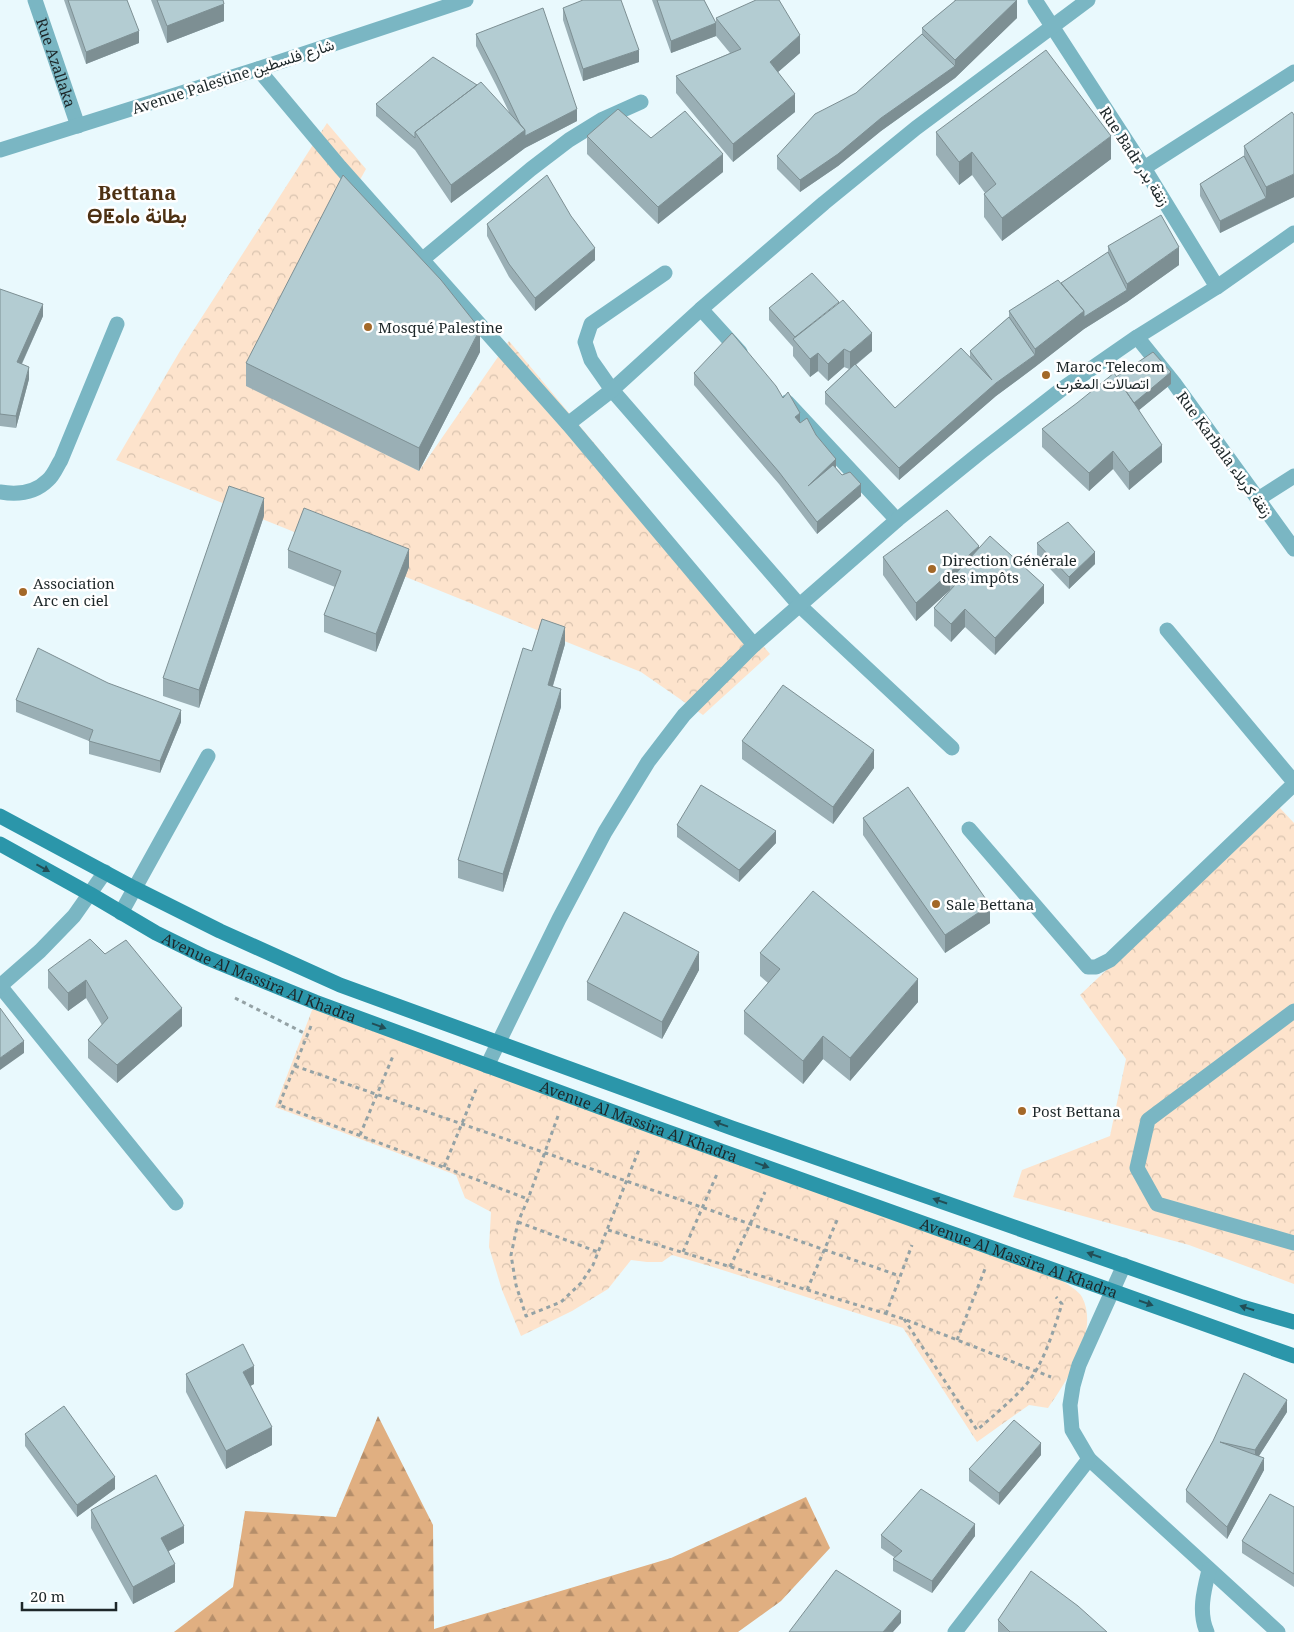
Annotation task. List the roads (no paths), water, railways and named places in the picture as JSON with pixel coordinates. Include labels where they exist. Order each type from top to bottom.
[{"type":"main road","name":"Avenue Al Massira Al Khadra","points":[[0,816],[134,888],[220,931],[323,978],[732,1128],[1242,1306],[1294,1322]]},
{"type":"main road","name":"Avenue Al Massira Al Khadra","points":[[0,844],[156,933],[254,978],[487,1066],[1294,1356]]},
{"type":"street","name":"Rue Azallaka","points":[[35,0],[78,126]]},
{"type":"street","name":"Avenue Palestine شارع فلسطين","points":[[0,150],[258,70],[466,0]]},
{"type":"street","name":"Rue Badr زنقة بدر","points":[[1035,0],[1144,168],[1217,286]]},
{"type":"street","points":[[568,424],[612,390],[700,310],[824,203],[908,135],[1088,0]]},
{"type":"street","points":[[258,70],[458,302],[568,424],[754,646]]},
{"type":"street","points":[[1144,168],[1294,72]]},
{"type":"street","points":[[422,259],[569,140],[603,119],[642,102]]},
{"type":"street","points":[[487,1066],[559,919],[605,832],[648,762],[684,715],[754,646],[897,520],[1062,389],[1294,233]]},
{"type":"street","points":[[665,273],[591,324],[585,342],[591,360],[612,390],[800,606],[952,748]]},
{"type":"street","points":[[700,310],[748,360]]},
{"type":"street","points":[[0,492],[14,495],[33,490],[49,480],[61,460],[117,324]]},
{"type":"street","name":"Rue Karbala زنقة كربلاء","points":[[1137,337],[1174,383],[1294,549]]},
{"type":"street","points":[[775,390],[897,520]]},
{"type":"street","points":[[1258,499],[1294,476]]},
{"type":"street","points":[[969,829],[1088,967],[1096,967],[1110,960],[1294,783],[1168,630]]},
{"type":"street","points":[[121,913],[208,756]]},
{"type":"street","points":[[105,872],[74,916],[40,951],[0,986],[176,1203]]},
{"type":"street","points":[[1294,1011],[1148,1120],[1137,1168],[1157,1204],[1294,1243]]},
{"type":"street","points":[[1124,1265],[1079,1365],[1070,1405],[1072,1430],[1089,1459],[1278,1632]]},
{"type":"street","points":[[955,1632],[1089,1459]]},
{"type":"street","points":[[1207,1632],[1204,1626],[1202,1597],[1209,1570]]},
{"type":"place","name":"Mosqué Palestine","points":[[368,327]]},
{"type":"place","name":"Maroc Telecom اتصالات المغرب","points":[[1046,375]]},
{"type":"place","name":"Direction Générale des impôts","points":[[932,569]]},
{"type":"place","name":"Association Arc en ciel","points":[[23,592]]},
{"type":"place","name":"Sale Bettana","points":[[936,904]]},
{"type":"place","name":"Post Bettana","points":[[1022,1111]]},
{"type":"district","name":"Bettana ⴱⵟⴰⵏⴰ بطانة","points":[[137,204]]}]
